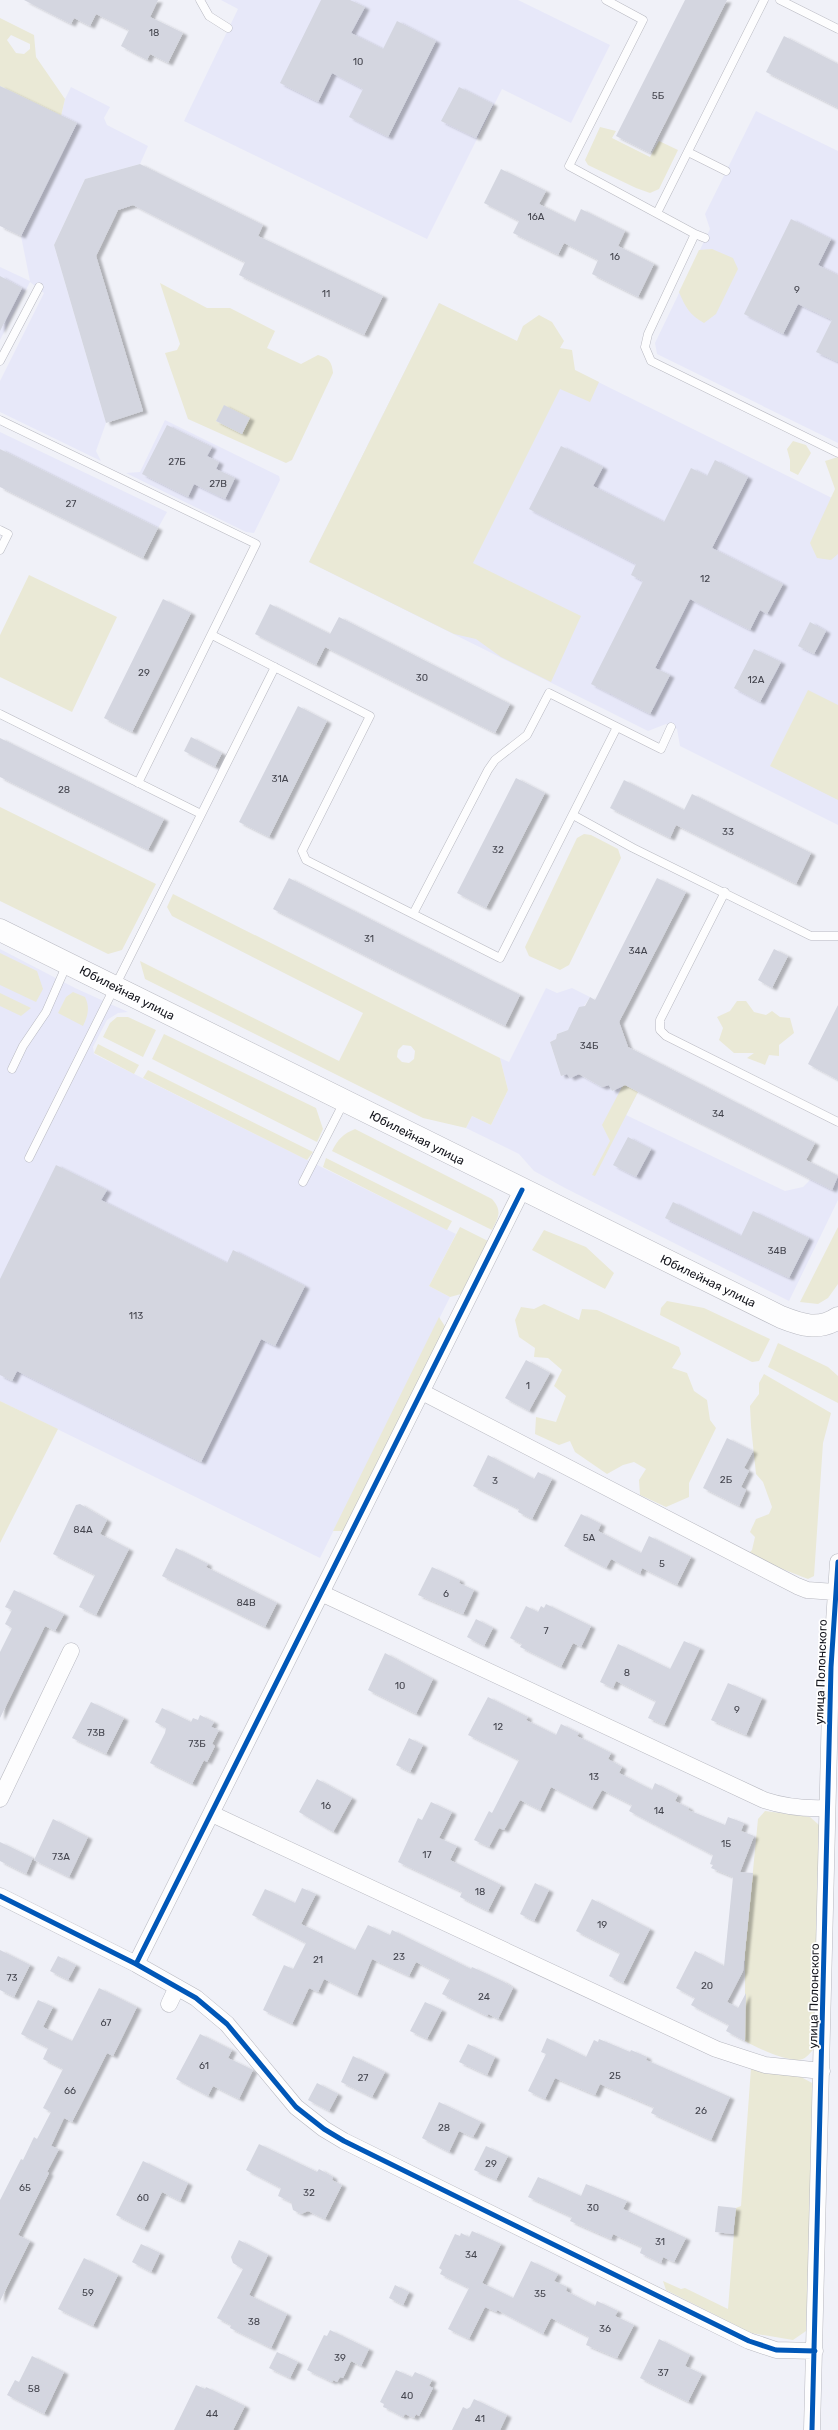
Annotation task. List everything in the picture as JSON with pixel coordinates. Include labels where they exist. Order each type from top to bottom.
[{"type":"main road","name":"Юбилейная улица","points":[[0,930],[344,1102],[781,1317],[811,1325],[827,1325],[838,1318]]},
{"type":"street","points":[[136,1964],[522,1190]]},
{"type":"street","points":[[422,1392],[797,1586],[807,1590],[835,1592]]},
{"type":"street","name":"улица Полонского","points":[[812,2430],[822,2071],[827,1808],[835,1592],[838,1562]]},
{"type":"street","points":[[321,1593],[764,1800],[781,1806],[800,1809],[827,1808]]},
{"type":"street","points":[[0,1799],[71,1651]]},
{"type":"street","points":[[212,1814],[716,2049],[764,2064],[822,2071]]},
{"type":"street","points":[[0,1896],[136,1964],[196,1998],[227,2024],[296,2107],[324,2129],[344,2141],[749,2341],[776,2350],[815,2352]]},
{"type":"street","points":[[168,2004],[177,1987]]},
{"type":"lane","points":[[200,0],[209,16],[228,28]]},
{"type":"lane","points":[[606,0],[643,20],[569,166],[705,238]]},
{"type":"lane","points":[[657,213],[764,0]]},
{"type":"lane","points":[[780,0],[838,29]]},
{"type":"lane","points":[[688,152],[726,171]]},
{"type":"lane","points":[[696,234],[648,334],[645,346],[651,361],[838,453]]},
{"type":"lane","points":[[0,361],[39,287]]},
{"type":"lane","points":[[0,420],[256,544],[138,783]]},
{"type":"lane","points":[[0,530],[8,534],[0,550]]},
{"type":"lane","points":[[212,635],[370,716],[302,850],[306,860],[500,958],[617,727]]},
{"type":"lane","points":[[29,1158],[274,667]]},
{"type":"lane","points":[[413,914],[494,760],[527,735],[549,693],[660,749],[672,727]]},
{"type":"lane","points":[[0,714],[201,814]]},
{"type":"lane","points":[[573,815],[633,848],[812,936],[838,936]]},
{"type":"lane","points":[[725,892],[660,1020],[660,1030],[666,1036],[838,1122]]},
{"type":"lane","points":[[12,1069],[23,1046],[46,1012],[67,963]]},
{"type":"lane","points":[[303,1182],[344,1102]]},
{"type":"shaded area","points":[[221,0],[518,0],[610,45],[571,123],[502,89],[427,239],[184,121],[238,9]]},
{"type":"shaded area","points":[[71,87],[110,107],[104,118],[107,125],[148,146],[140,164],[85,179],[54,245],[106,423],[96,451],[101,461],[0,412],[0,381],[44,293],[30,282],[0,340],[0,267],[30,281],[21,236],[76,123],[61,116],[65,99]]},
{"type":"shaded area","points":[[756,111],[838,151],[838,443],[657,354],[655,343],[710,229],[705,214]]},
{"type":"shaded area","points":[[439,303],[838,501],[838,825],[680,746],[677,729],[666,724],[648,731],[309,562]]},
{"type":"shaded area","points":[[165,420],[279,476],[280,480],[254,533],[246,532],[126,473],[140,472]]},
{"type":"shaded area","points":[[0,432],[167,512],[158,528],[0,449]]},
{"type":"shaded area","points":[[0,949],[75,988],[128,1012],[118,1013],[107,1020],[93,1047],[94,1054],[456,1234],[429,1286],[450,1297],[320,1558],[0,1401]]},
{"type":"shaded area","points":[[546,988],[557,993],[572,988],[590,997],[568,1030],[557,1034],[556,1039],[550,1042],[561,1076],[567,1074],[570,1078],[578,1074],[602,1087],[609,1085],[612,1091],[625,1085],[638,1092],[626,1115],[785,1191],[803,1187],[809,1181],[818,1166],[838,1176],[838,1200],[789,1301],[565,1188],[534,1171],[519,1154],[466,1128],[472,1116],[491,1125],[508,1090],[500,1058],[509,1062]]},
{"type":"green space","points":[[0,18],[34,35],[36,57],[65,99],[61,116],[0,86]],"holes":[[[11,35],[30,44],[30,49],[24,54],[16,53],[7,40]]]},
{"type":"green space","points":[[600,127],[616,131],[612,138],[650,157],[659,141],[678,150],[659,189],[650,193],[636,188],[588,165],[585,160]]},
{"type":"green space","points":[[712,249],[733,258],[738,269],[716,314],[704,323],[688,310],[679,292],[699,250]]},
{"type":"green space","points":[[160,283],[207,308],[230,308],[275,331],[267,348],[301,364],[318,355],[329,361],[332,366],[333,373],[292,460],[286,463],[188,419],[165,353],[177,350],[180,344]],"holes":[[[224,406],[249,418],[242,434],[216,421]]]},
{"type":"green space","points":[[439,303],[517,341],[523,326],[539,315],[552,322],[564,341],[560,348],[572,350],[575,370],[599,382],[590,402],[560,389],[473,563],[581,616],[551,682],[501,657],[476,639],[454,634],[309,562]]},
{"type":"green space","points":[[793,441],[806,445],[811,453],[798,475],[790,471],[790,460],[787,449]]},
{"type":"green space","points":[[838,457],[838,554],[831,560],[817,558],[810,543],[835,489],[825,461]]},
{"type":"green space","points":[[29,575],[117,617],[72,712],[0,677],[0,635]]},
{"type":"green space","points":[[808,690],[838,705],[838,800],[770,766]]},
{"type":"green space","points":[[0,807],[156,884],[122,950],[108,954],[0,901]]},
{"type":"green space","points":[[584,834],[591,835],[618,849],[621,858],[569,965],[560,970],[529,956],[525,947],[577,838]]},
{"type":"green space","points":[[173,894],[500,1058],[508,1090],[491,1125],[472,1116],[466,1128],[423,1118],[145,979],[140,961],[339,1061],[363,1013],[172,916],[167,907]],"holes":[[[403,1045],[411,1046],[415,1051],[414,1059],[409,1063],[402,1062],[397,1057],[398,1050]]]},
{"type":"green space","points":[[0,953],[37,971],[43,989],[36,1002],[0,985]]},
{"type":"green space","points":[[73,992],[85,997],[88,1004],[88,1012],[83,1026],[58,1013],[66,997]]},
{"type":"green space","points":[[0,993],[31,1008],[21,1016],[0,1006]]},
{"type":"green space","points":[[737,1001],[746,1001],[754,1012],[766,1015],[772,1011],[780,1017],[790,1018],[794,1033],[779,1045],[779,1056],[769,1055],[765,1065],[747,1058],[754,1053],[734,1053],[719,1040],[723,1028],[717,1017],[730,1011]]},
{"type":"green space","points":[[117,1017],[128,1017],[156,1030],[143,1057],[103,1037],[110,1023]]},
{"type":"green space","points":[[164,1034],[316,1108],[323,1129],[317,1142],[152,1059]]},
{"type":"green space","points":[[98,1044],[139,1065],[134,1074],[94,1053]]},
{"type":"green space","points":[[148,1070],[313,1152],[307,1160],[143,1078]]},
{"type":"green space","points":[[625,1085],[638,1092],[595,1176],[592,1175],[610,1141],[602,1125],[622,1087]]},
{"type":"green space","points":[[355,1129],[492,1199],[497,1207],[498,1218],[492,1230],[332,1151],[341,1137]]},
{"type":"green space","points":[[326,1158],[452,1221],[447,1230],[323,1167]]},
{"type":"green space","points":[[460,1227],[488,1241],[461,1294],[450,1297],[429,1286]]},
{"type":"green space","points":[[838,1227],[838,1284],[828,1298],[818,1304],[800,1302]]},
{"type":"green space","points":[[544,1230],[586,1247],[614,1273],[605,1289],[532,1250]]},
{"type":"green space","points":[[667,1301],[704,1308],[770,1339],[759,1361],[752,1362],[660,1315],[661,1308]]},
{"type":"green space","points":[[544,1304],[579,1320],[582,1309],[597,1310],[679,1347],[681,1354],[672,1368],[687,1373],[694,1391],[707,1400],[710,1420],[716,1428],[689,1483],[689,1497],[666,1507],[640,1495],[639,1480],[646,1469],[634,1462],[623,1465],[607,1474],[575,1452],[570,1441],[559,1445],[535,1434],[536,1417],[556,1422],[566,1396],[554,1386],[562,1370],[548,1358],[534,1357],[535,1348],[519,1337],[515,1320],[521,1307],[534,1309]]},
{"type":"green space","points":[[439,1317],[446,1328],[345,1531],[333,1531]]},
{"type":"green space","points":[[778,1343],[828,1367],[838,1376],[838,1403],[768,1367]]},
{"type":"green space","points":[[764,1374],[831,1413],[823,1443],[814,1576],[808,1579],[747,1555],[752,1550],[755,1537],[750,1532],[756,1519],[769,1514],[772,1507],[763,1482],[756,1474],[751,1426],[750,1406],[759,1394],[759,1383]]},
{"type":"green space","points":[[0,1401],[58,1429],[0,1543]]},
{"type":"green space","points":[[765,1811],[810,1817],[819,1825],[813,2050],[800,2060],[778,2056],[745,2041],[745,1953],[758,1819]]},
{"type":"green space","points":[[751,2068],[801,2077],[814,2084],[806,2331],[793,2340],[751,2333],[666,2290],[663,2281],[681,2289],[685,2288],[728,2309],[736,2208],[741,2206]]},
{"type":"building","points":[[24,0],[158,0],[150,17],[183,33],[168,63],[150,54],[147,60],[121,46],[129,30],[96,14],[90,26],[74,18],[71,24]]},
{"type":"building","points":[[321,0],[350,0],[365,7],[351,33],[383,49],[397,21],[436,41],[388,137],[349,117],[363,89],[332,73],[318,102],[280,83]]},
{"type":"building","points":[[685,0],[727,0],[650,153],[616,136]]},
{"type":"building","points":[[784,36],[838,64],[838,108],[766,72]]},
{"type":"building","points":[[0,86],[77,123],[21,236],[0,226]]},
{"type":"building","points":[[459,87],[493,104],[476,138],[441,121]]},
{"type":"building","points":[[140,164],[263,225],[258,236],[383,296],[364,335],[239,275],[245,262],[133,205],[118,210],[96,256],[143,411],[106,423],[54,245],[85,179]]},
{"type":"building","points":[[501,169],[546,191],[539,204],[575,222],[581,209],[625,231],[618,246],[654,264],[638,297],[592,274],[598,260],[564,243],[558,255],[513,233],[519,221],[484,203]]},
{"type":"building","points":[[791,219],[831,239],[818,265],[838,275],[838,362],[816,352],[832,320],[798,304],[783,334],[744,314]]},
{"type":"building","points":[[0,276],[22,288],[0,331]]},
{"type":"building","points":[[224,405],[250,418],[242,434],[216,421]]},
{"type":"building","points":[[167,425],[212,447],[207,456],[219,462],[216,469],[235,478],[225,499],[194,484],[188,497],[142,474]]},
{"type":"building","points":[[561,446],[603,467],[593,486],[664,522],[691,468],[707,476],[715,460],[748,477],[712,548],[783,584],[767,614],[760,610],[750,630],[690,599],[655,668],[670,675],[650,714],[591,684],[643,581],[631,575],[636,564],[529,509]]},
{"type":"building","points":[[0,449],[158,528],[143,558],[0,487]]},
{"type":"building","points":[[163,599],[191,613],[132,732],[104,718]]},
{"type":"building","points":[[270,604],[330,634],[339,617],[510,704],[495,733],[325,647],[316,665],[255,634]]},
{"type":"building","points":[[810,622],[826,631],[814,654],[798,646]]},
{"type":"building","points":[[754,649],[781,662],[760,702],[734,688]]},
{"type":"building","points":[[298,706],[327,721],[269,837],[239,822]]},
{"type":"building","points":[[191,737],[222,753],[215,767],[184,751]]},
{"type":"building","points":[[0,738],[164,819],[148,850],[0,777]]},
{"type":"building","points":[[516,778],[545,793],[486,908],[457,893]]},
{"type":"building","points":[[624,780],[684,810],[692,794],[811,853],[796,884],[676,825],[670,838],[610,808]]},
{"type":"building","points":[[289,878],[520,995],[505,1026],[273,909]]},
{"type":"building","points":[[657,878],[686,892],[619,1022],[628,1047],[815,1143],[806,1160],[838,1176],[832,1190],[625,1085],[612,1091],[609,1085],[602,1087],[579,1074],[570,1078],[567,1074],[561,1076],[550,1042],[556,1039],[557,1034],[568,1030],[579,1007],[585,1006],[590,997],[595,1000]]},
{"type":"building","points":[[774,949],[788,956],[772,988],[758,980]]},
{"type":"building","points":[[838,1005],[838,1080],[808,1064]]},
{"type":"building","points":[[628,1137],[651,1149],[636,1177],[613,1165]]},
{"type":"building","points":[[56,1165],[107,1190],[101,1200],[227,1263],[233,1250],[305,1286],[275,1346],[261,1339],[201,1462],[17,1371],[12,1381],[0,1375],[0,1279]]},
{"type":"building","points":[[673,1202],[741,1236],[753,1211],[809,1238],[789,1278],[665,1218]]},
{"type":"building","points":[[526,1360],[550,1373],[529,1411],[505,1398]]},
{"type":"building","points":[[727,1438],[753,1451],[744,1468],[749,1471],[741,1487],[746,1490],[739,1506],[703,1488]]},
{"type":"building","points":[[488,1455],[534,1479],[538,1472],[552,1479],[532,1519],[518,1512],[519,1509],[473,1486]]},
{"type":"building","points":[[80,1504],[107,1520],[100,1534],[129,1549],[96,1615],[79,1607],[95,1575],[53,1554],[76,1505]]},
{"type":"building","points":[[581,1514],[601,1524],[598,1531],[641,1553],[649,1536],[691,1557],[677,1585],[642,1568],[640,1574],[611,1559],[606,1568],[564,1546]]},
{"type":"building","points":[[176,1548],[208,1564],[206,1567],[277,1603],[265,1627],[162,1576]]},
{"type":"building","points":[[432,1567],[460,1580],[459,1583],[474,1590],[463,1614],[418,1595]]},
{"type":"building","points":[[14,1590],[64,1614],[55,1631],[45,1626],[0,1718],[0,1652],[12,1628],[5,1624],[12,1610],[5,1607]]},
{"type":"building","points":[[546,1604],[591,1626],[581,1647],[573,1643],[561,1667],[520,1647],[522,1644],[510,1638],[526,1606],[538,1612],[541,1606],[544,1608]]},
{"type":"building","points":[[476,1619],[493,1628],[484,1646],[467,1637]]},
{"type":"building","points":[[684,1641],[700,1648],[664,1725],[648,1718],[656,1701],[616,1681],[613,1688],[600,1682],[618,1644],[670,1669]]},
{"type":"building","points":[[385,1653],[433,1679],[416,1714],[368,1690]]},
{"type":"building","points":[[728,1683],[762,1698],[746,1735],[711,1720]]},
{"type":"building","points":[[488,1697],[528,1717],[526,1720],[556,1735],[561,1724],[579,1733],[577,1736],[611,1753],[608,1759],[622,1767],[619,1773],[652,1790],[655,1783],[678,1795],[675,1801],[689,1808],[688,1810],[725,1825],[728,1817],[744,1823],[741,1831],[754,1836],[740,1872],[753,1873],[743,1971],[727,2002],[738,2008],[746,1993],[745,2041],[726,2031],[729,2025],[691,2005],[695,1998],[676,1988],[695,1951],[724,1966],[733,1877],[711,1868],[713,1865],[710,1864],[713,1855],[629,1811],[632,1805],[602,1790],[592,1808],[551,1787],[540,1810],[520,1800],[504,1830],[499,1828],[489,1847],[474,1840],[489,1811],[492,1813],[519,1760],[468,1735]]},
{"type":"building","points":[[91,1702],[124,1718],[106,1754],[72,1738]]},
{"type":"building","points":[[162,1708],[191,1722],[193,1718],[198,1720],[200,1715],[214,1722],[211,1727],[219,1730],[212,1744],[215,1746],[207,1762],[204,1760],[192,1784],[150,1763],[165,1733],[166,1728],[155,1722]]},
{"type":"building","points":[[409,1738],[423,1745],[410,1772],[396,1765]]},
{"type":"building","points":[[317,1779],[352,1798],[333,1832],[299,1812]]},
{"type":"building","points":[[431,1802],[452,1812],[439,1838],[457,1846],[450,1860],[501,1885],[488,1911],[460,1897],[462,1892],[398,1862],[418,1818],[422,1820]]},
{"type":"building","points":[[53,1819],[88,1837],[69,1877],[34,1860]]},
{"type":"building","points":[[0,1842],[33,1858],[26,1874],[0,1861]]},
{"type":"building","points":[[535,1883],[549,1890],[534,1921],[520,1914]]},
{"type":"building","points":[[302,1888],[316,1894],[301,1924],[355,1950],[368,1925],[390,1935],[392,1930],[471,1969],[472,1967],[504,1982],[513,1988],[498,2019],[488,2014],[487,2016],[442,1994],[450,1979],[416,1962],[409,1976],[372,1959],[357,1995],[324,1979],[318,1992],[309,1988],[292,2024],[263,2010],[284,1965],[293,1969],[306,1943],[252,1915],[265,1889],[295,1903]]},
{"type":"building","points":[[592,1899],[650,1929],[623,1983],[609,1976],[620,1953],[576,1931]]},
{"type":"building","points":[[0,1950],[30,1965],[14,1997],[0,1990]]},
{"type":"building","points":[[58,1956],[76,1965],[68,1980],[50,1971]]},
{"type":"building","points":[[99,1988],[137,2007],[113,2056],[107,2053],[72,2122],[64,2118],[51,2146],[59,2149],[47,2172],[49,2173],[18,2235],[30,2241],[0,2301],[0,2200],[21,2159],[23,2160],[34,2137],[37,2139],[51,2112],[43,2108],[63,2069],[43,2059],[48,2048],[21,2034],[38,2000],[53,2007],[43,2027],[72,2041]]},
{"type":"building","points":[[425,2002],[442,2010],[427,2039],[410,2031]]},
{"type":"building","points":[[200,2034],[232,2050],[228,2058],[253,2070],[239,2099],[213,2086],[208,2096],[176,2079]]},
{"type":"building","points":[[547,2038],[586,2057],[594,2040],[598,2042],[599,2039],[630,2052],[631,2050],[647,2057],[646,2060],[730,2097],[711,2140],[651,2113],[654,2107],[600,2084],[595,2095],[555,2078],[545,2099],[528,2091],[546,2054],[541,2052]]},
{"type":"building","points":[[468,2044],[495,2057],[487,2075],[459,2062]]},
{"type":"building","points":[[353,2056],[385,2072],[372,2097],[341,2082]]},
{"type":"building","points":[[317,2083],[338,2094],[329,2111],[308,2100]]},
{"type":"building","points":[[439,2102],[481,2122],[473,2137],[459,2131],[449,2152],[422,2138]]},
{"type":"building","points":[[259,2144],[317,2172],[319,2169],[333,2177],[332,2180],[342,2185],[325,2219],[308,2211],[301,2214],[293,2210],[291,2202],[278,2196],[281,2188],[246,2170]]},
{"type":"building","points":[[486,2146],[508,2156],[496,2180],[474,2170]]},
{"type":"building","points":[[143,2161],[188,2183],[180,2201],[162,2192],[144,2229],[116,2215]]},
{"type":"building","points":[[538,2177],[581,2196],[586,2184],[627,2201],[623,2209],[686,2238],[674,2262],[663,2257],[661,2263],[640,2253],[642,2247],[613,2234],[611,2239],[570,2221],[572,2217],[528,2197]]},
{"type":"building","points":[[718,2206],[736,2208],[733,2234],[715,2232]]},
{"type":"building","points":[[472,2231],[501,2244],[482,2283],[513,2298],[531,2261],[558,2274],[554,2281],[567,2287],[566,2291],[595,2306],[597,2301],[618,2311],[615,2316],[634,2325],[617,2358],[586,2345],[589,2337],[551,2318],[543,2334],[497,2310],[496,2312],[485,2307],[469,2339],[448,2329],[469,2288],[440,2274],[442,2270],[439,2268],[455,2234],[460,2236],[461,2233],[469,2237]]},
{"type":"building","points":[[239,2240],[268,2255],[249,2295],[287,2314],[271,2348],[230,2328],[231,2325],[217,2318],[243,2269],[233,2263],[231,2257]]},
{"type":"building","points":[[141,2244],[160,2253],[151,2272],[132,2262]]},
{"type":"building","points":[[84,2258],[118,2275],[93,2326],[58,2309]]},
{"type":"building","points":[[395,2285],[409,2292],[403,2305],[389,2298]]},
{"type":"building","points":[[330,2330],[369,2349],[361,2366],[351,2361],[343,2378],[340,2377],[337,2382],[333,2380],[332,2382],[307,2370],[324,2335],[327,2336]]},
{"type":"building","points":[[659,2339],[690,2355],[685,2366],[702,2374],[688,2402],[640,2378]]},
{"type":"building","points":[[277,2352],[298,2362],[290,2378],[269,2368]]},
{"type":"building","points":[[32,2356],[64,2372],[44,2414],[7,2395],[15,2380],[19,2382]]},
{"type":"building","points":[[396,2370],[412,2377],[415,2372],[432,2380],[429,2386],[433,2388],[419,2416],[416,2414],[414,2418],[405,2414],[403,2417],[383,2407],[384,2404],[380,2402]]},
{"type":"building","points":[[196,2385],[205,2389],[206,2387],[245,2406],[233,2430],[174,2430]]},
{"type":"building","points":[[474,2399],[507,2415],[500,2430],[452,2430],[463,2407],[467,2409],[470,2407]]},
{"type":"cycle path","points":[[136,1964],[522,1190]]},
{"type":"cycle path","points":[[812,2430],[831,1667],[838,1562]]},
{"type":"cycle path","points":[[0,1896],[136,1964],[196,1998],[227,2024],[296,2107],[324,2129],[344,2141],[749,2341],[776,2350],[815,2351]]}]
